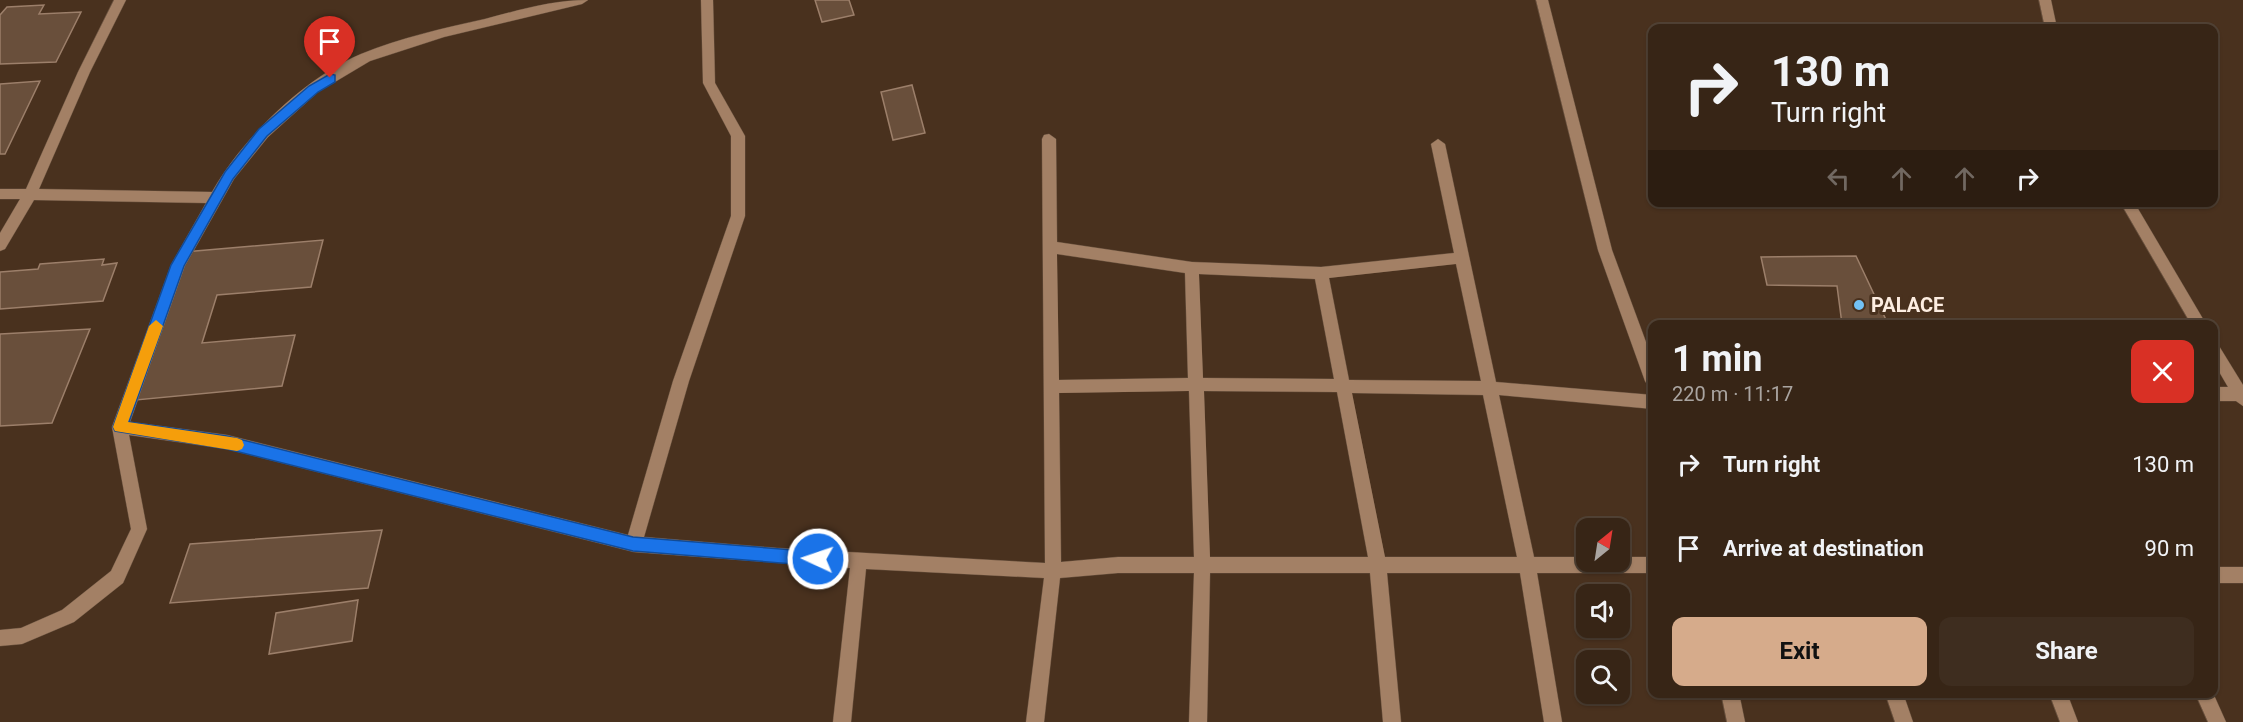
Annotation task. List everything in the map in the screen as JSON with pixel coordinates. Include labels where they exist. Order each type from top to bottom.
[{"type":"street","points":[[0,245],[30,194],[84,72],[120,0]]},
{"type":"street","points":[[0,638],[22,636],[68,616],[117,578],[139,529],[120,427],[178,265],[229,175],[263,133],[314,89],[364,58],[443,33],[582,0]]},
{"type":"street","points":[[633,544],[681,381],[738,216],[738,136],[709,83],[707,0]]},
{"type":"street","points":[[1542,0],[1605,250],[1648,367]]},
{"type":"street","points":[[2045,0],[2051,24]]},
{"type":"street","points":[[1035,722],[1053,571],[1049,139]]},
{"type":"street","points":[[1438,144],[1527,565],[1553,722]]},
{"type":"street","points":[[0,194],[216,198]]},
{"type":"street","points":[[2130,207],[2197,320]]},
{"type":"street","points":[[1050,247],[1192,268],[1321,273],[1462,258]]},
{"type":"street","points":[[1192,268],[1202,565],[1198,722]]},
{"type":"street","points":[[1321,273],[1378,565],[1392,722]]},
{"type":"street","points":[[2218,357],[2242,396]]},
{"type":"street","points":[[1051,387],[1196,384],[1490,388],[1648,402]]},
{"type":"street","points":[[2218,394],[2242,396]]},
{"type":"street","points":[[120,427],[227,442],[633,544],[859,561],[1053,571],[1118,566],[1202,565],[1648,565]]},
{"type":"street","points":[[842,722],[859,561]]},
{"type":"street","points":[[2218,575],[2243,575]]},
{"type":"street","points":[[1731,698],[1736,722]]},
{"type":"street","points":[[1896,698],[1904,722]]},
{"type":"street","points":[[2060,698],[2069,722]]},
{"type":"street","points":[[2206,698],[2217,722]]},
{"type":"building","points":[[815,0],[849,0],[854,15],[822,22]]},
{"type":"building","points":[[44,5],[39,14],[81,12],[56,62],[0,64],[0,15],[7,7]]},
{"type":"building","points":[[40,81],[5,154],[0,154],[0,84]]},
{"type":"building","points":[[912,85],[925,133],[893,140],[881,92]]},
{"type":"building","points":[[323,240],[311,287],[217,295],[202,343],[295,335],[282,386],[136,400],[184,252]]},
{"type":"building","name":"PALACE","points":[[1856,256],[1886,320],[1841,320],[1837,286],[1767,285],[1761,257]]},
{"type":"building","points":[[104,259],[102,265],[117,263],[103,301],[0,309],[0,272],[38,269],[40,264]]},
{"type":"building","points":[[90,329],[52,423],[0,426],[0,334]]},
{"type":"building","points":[[382,530],[368,588],[170,603],[190,544]]},
{"type":"building","points":[[358,600],[352,641],[269,654],[276,613]]},
{"type":"slow traffic","points":[[156,326],[120,427],[237,445]]},
{"type":"place","name":"PALACE","points":[[1859,305]]},
{"type":"route","points":[[330,78],[263,133],[229,175],[178,265],[120,427],[227,442],[633,544],[818,559]]}]
